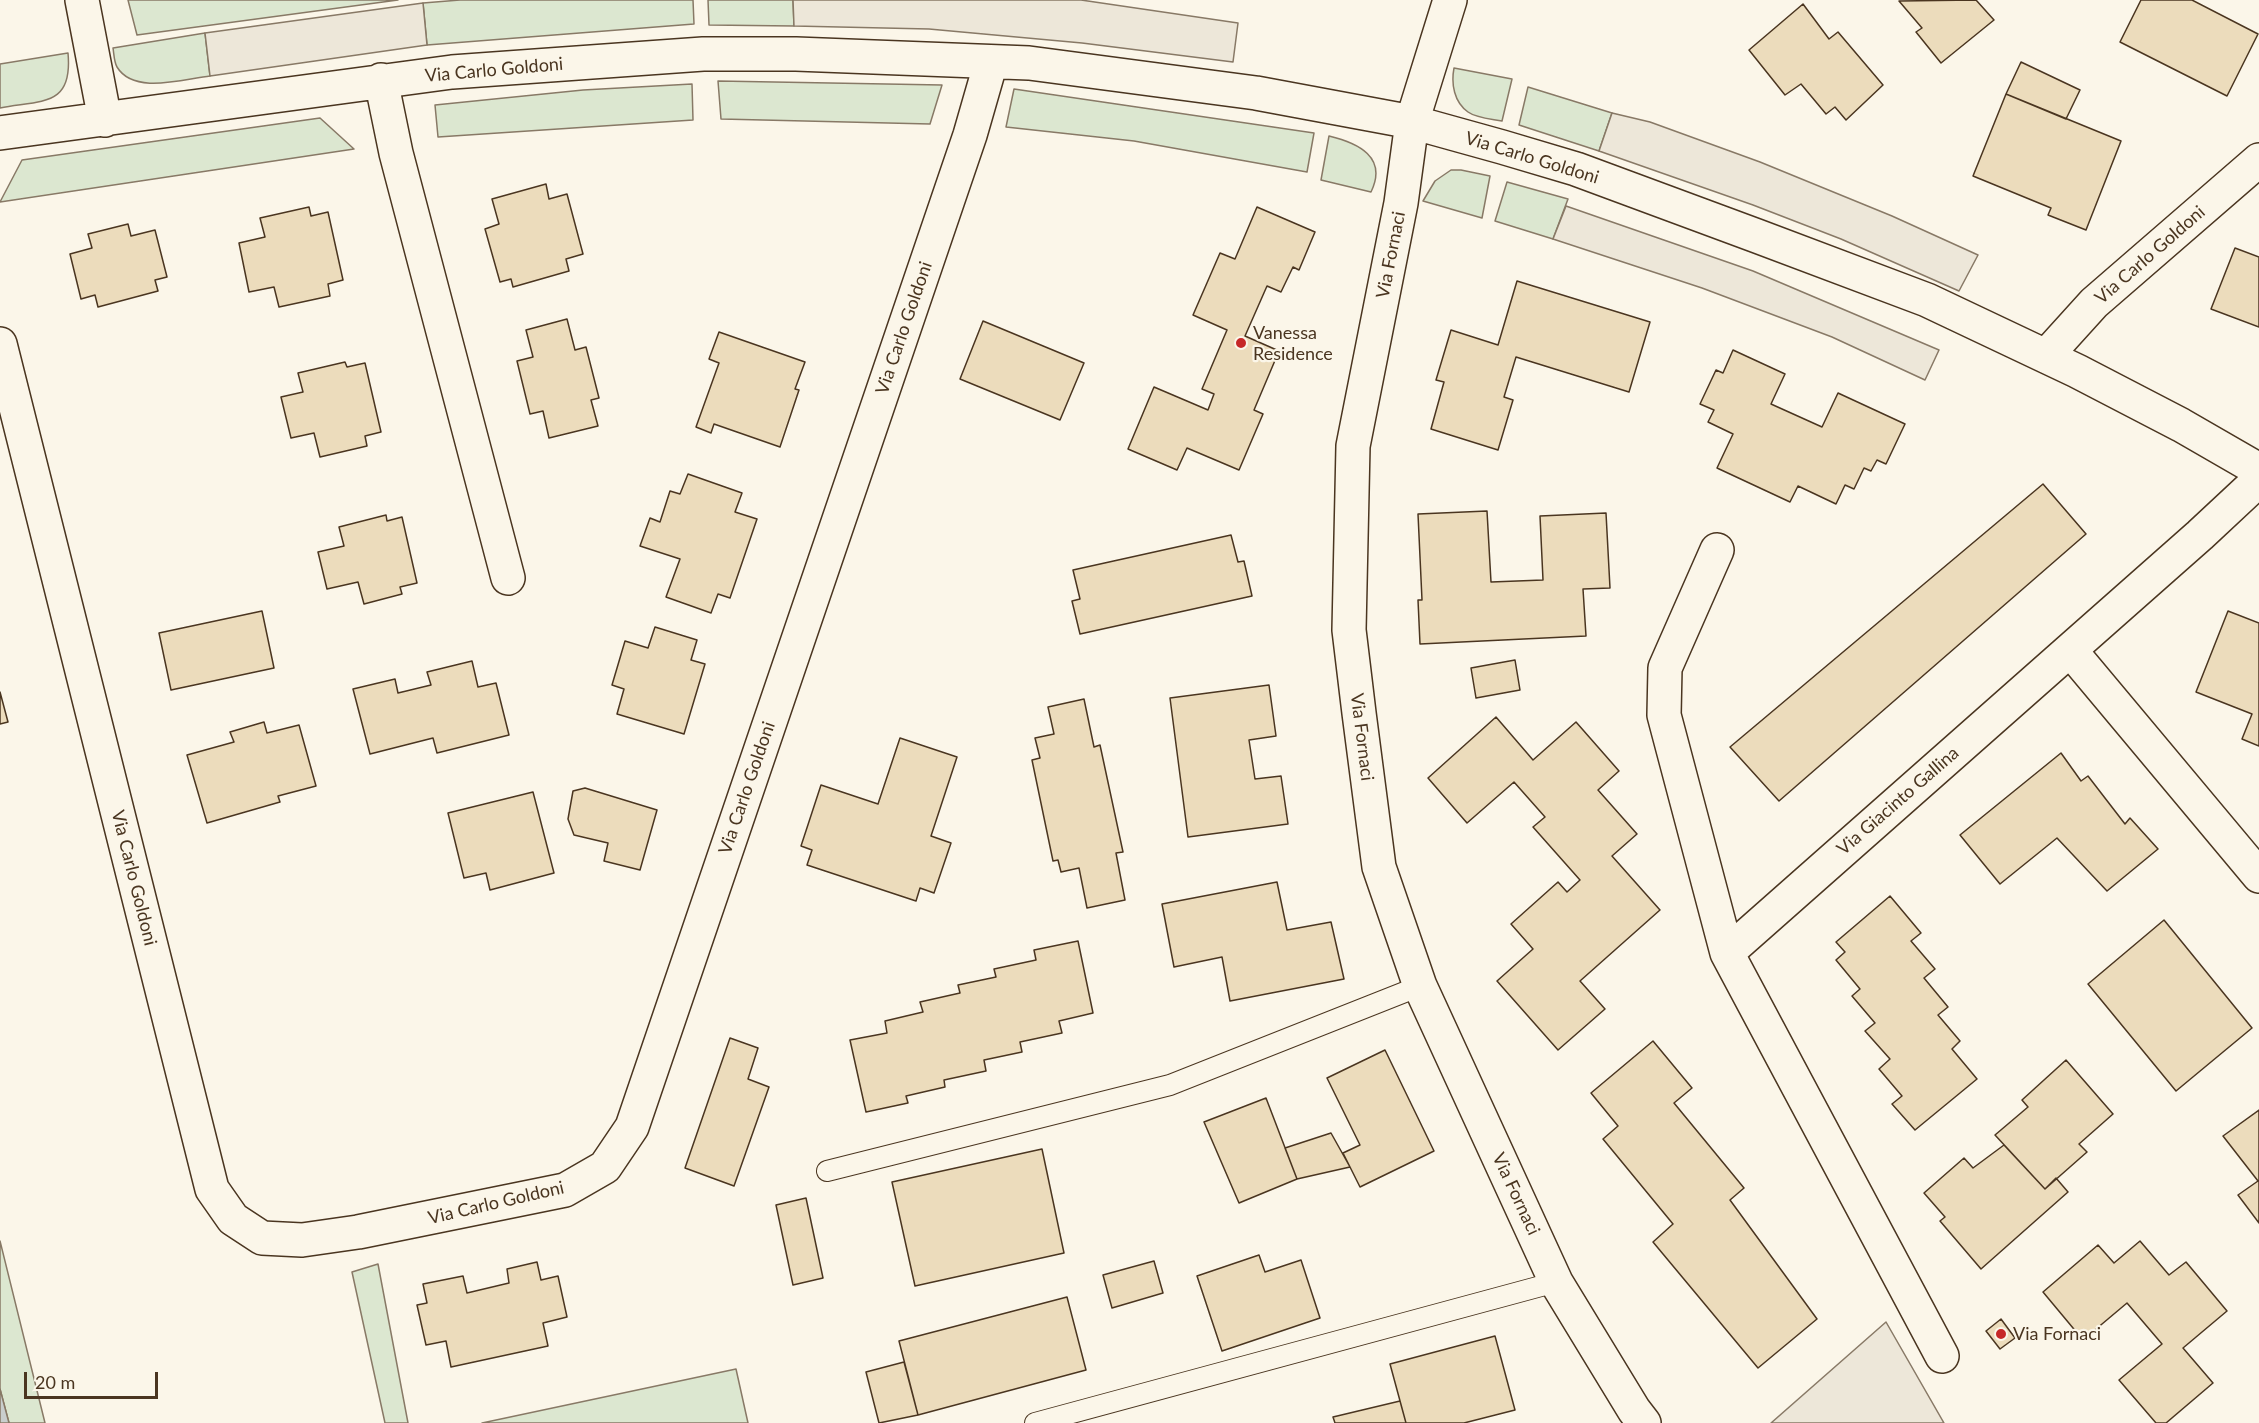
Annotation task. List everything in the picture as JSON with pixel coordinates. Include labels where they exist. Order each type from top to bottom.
[{"type":"street","points":[[82,0],[105,120]]},
{"type":"street","name":"Via Fornaci","points":[[1450,0],[1412,122],[1401,203],[1353,446],[1349,630],[1379,867],[1420,986],[1557,1282],[1644,1423]]},
{"type":"street","name":"Via Carlo Goldoni","points":[[0,133],[452,72],[703,54],[796,54],[1029,63],[1256,93],[1412,122],[1576,169],[1757,236],[1927,300],[2046,356],[2181,425],[2259,470]]},
{"type":"street","name":"Via Carlo Goldoni","points":[[0,344],[212,1189],[233,1219],[262,1238],[302,1240],[358,1232],[565,1190],[605,1167],[632,1127],[966,146],[991,62]]},
{"type":"street","points":[[381,80],[396,153],[508,578]]},
{"type":"street","name":"Via Carlo Goldoni","points":[[2046,356],[2094,303],[2259,160]]},
{"type":"street","name":"Via Giacinto Gallina","points":[[1727,953],[2259,480]]},
{"type":"street","points":[[1717,550],[1665,668],[1664,715],[1727,953],[1942,1356]]},
{"type":"street","points":[[2070,650],[2259,876]]},
{"type":"lane","points":[[827,1171],[1170,1085],[1420,986]]},
{"type":"lane","points":[[1035,1423],[1557,1282]]},
{"type":"green space","points":[[128,0],[398,0],[137,35]]},
{"type":"green space","points":[[460,0],[693,0],[694,24],[427,45],[423,3]]},
{"type":"green space","points":[[708,0],[793,0],[794,26],[709,25]]},
{"type":"green space","points":[[205,33],[210,76],[173,82],[147,83],[125,76],[116,65],[113,48]]},
{"type":"green space","points":[[68,53],[68,71],[60,92],[52,98],[41,101],[0,108],[0,64]]},
{"type":"green space","points":[[1454,68],[1512,79],[1502,121],[1475,116],[1463,108],[1455,92]]},
{"type":"green space","points":[[718,81],[942,85],[930,124],[721,119]]},
{"type":"green space","points":[[692,84],[693,120],[438,137],[435,105],[583,90]]},
{"type":"green space","points":[[1528,87],[1612,113],[1599,151],[1519,125]]},
{"type":"green space","points":[[1014,89],[1314,133],[1307,172],[1134,141],[1006,127]]},
{"type":"green space","points":[[320,118],[354,149],[0,202],[22,160]]},
{"type":"green space","points":[[1329,136],[1360,148],[1373,161],[1376,169],[1371,192],[1321,180]]},
{"type":"green space","points":[[1451,170],[1490,176],[1482,218],[1423,201],[1435,181]]},
{"type":"green space","points":[[1507,182],[1568,199],[1553,239],[1495,221]]},
{"type":"green space","points":[[0,1241],[45,1423],[9,1423],[0,1389]]},
{"type":"green space","points":[[378,1264],[408,1423],[385,1423],[352,1272]]},
{"type":"green space","points":[[736,1369],[748,1423],[482,1423]]},
{"type":"shaded area","points":[[793,0],[1081,0],[1238,23],[1233,62],[1082,43],[929,29],[794,26]]},
{"type":"shaded area","points":[[423,3],[427,45],[210,76],[205,33]]},
{"type":"shaded area","points":[[1612,113],[1650,122],[1760,162],[1892,216],[1978,255],[1959,291],[1841,239],[1753,205],[1599,151]]},
{"type":"shaded area","points":[[1566,206],[1753,271],[1939,350],[1925,380],[1832,337],[1702,288],[1553,239]]},
{"type":"shaded area","points":[[1886,1322],[1944,1423],[1771,1423]]},
{"type":"shaded area","points":[[0,1389],[9,1423],[0,1423]]},
{"type":"building","points":[[1976,0],[1994,20],[1941,63],[1916,32],[1922,28],[1899,1]]},
{"type":"building","points":[[2141,0],[2192,0],[2258,34],[2227,96],[2120,42]]},
{"type":"building","points":[[1803,4],[1829,39],[1838,32],[1883,85],[1846,120],[1835,107],[1826,114],[1801,84],[1785,95],[1749,50]]},
{"type":"building","points":[[2021,62],[2080,90],[2066,119],[2006,94]]},
{"type":"building","points":[[2006,94],[2121,141],[2086,230],[2048,215],[2051,208],[1973,176]]},
{"type":"building","points":[[546,184],[549,199],[567,194],[583,254],[566,259],[569,271],[513,287],[511,279],[500,282],[485,229],[499,224],[492,199]]},
{"type":"building","points":[[309,207],[311,216],[328,212],[343,280],[328,284],[330,296],[279,307],[274,287],[249,292],[239,243],[265,237],[260,218]]},
{"type":"building","name":"Vanessa Residence","points":[[1257,207],[1315,232],[1299,270],[1293,267],[1281,292],[1267,286],[1245,336],[1279,351],[1254,410],[1263,414],[1239,470],[1187,448],[1177,470],[1128,449],[1154,387],[1208,410],[1214,394],[1202,389],[1227,330],[1193,315],[1220,253],[1235,259]]},
{"type":"building","points":[[128,224],[131,236],[155,230],[167,277],[155,280],[158,291],[98,307],[95,295],[81,299],[70,254],[92,248],[88,234]]},
{"type":"building","points":[[2235,248],[2259,257],[2259,327],[2211,309]]},
{"type":"building","points":[[1517,281],[1650,322],[1629,392],[1516,357],[1504,397],[1513,400],[1498,450],[1431,429],[1444,382],[1436,380],[1451,330],[1498,345]]},
{"type":"building","points":[[567,319],[575,350],[586,347],[599,398],[591,400],[598,426],[549,438],[543,411],[530,414],[517,361],[533,357],[526,330]]},
{"type":"building","points":[[983,321],[1084,363],[1060,420],[960,379]]},
{"type":"building","points":[[719,332],[805,362],[795,389],[799,390],[780,447],[714,424],[711,433],[696,427],[719,363],[709,359]]},
{"type":"building","points":[[1733,350],[1785,374],[1771,404],[1822,427],[1838,393],[1905,424],[1886,464],[1877,460],[1871,471],[1864,468],[1854,489],[1845,485],[1836,504],[1798,486],[1790,502],[1717,468],[1733,434],[1708,422],[1714,410],[1700,404],[1716,370],[1723,373]]},
{"type":"building","points":[[345,362],[347,367],[365,363],[381,432],[365,436],[367,446],[320,457],[314,433],[291,438],[281,397],[303,392],[298,373]]},
{"type":"building","points":[[688,474],[742,493],[735,512],[757,519],[730,598],[718,594],[711,613],[666,597],[680,559],[640,546],[650,518],[660,522],[670,491],[680,494]]},
{"type":"building","points":[[2043,484],[2086,534],[1779,801],[1730,747]]},
{"type":"building","points":[[1487,511],[1491,582],[1543,580],[1540,516],[1606,513],[1610,588],[1583,589],[1586,636],[1420,644],[1418,600],[1422,600],[1418,514]]},
{"type":"building","points":[[386,515],[387,521],[402,517],[417,583],[400,587],[402,594],[364,604],[358,582],[327,589],[318,552],[344,546],[339,527]]},
{"type":"building","points":[[1231,535],[1238,562],[1244,561],[1252,596],[1080,634],[1072,601],[1080,599],[1073,570]]},
{"type":"building","points":[[262,611],[274,668],[171,690],[159,633]]},
{"type":"building","points":[[2228,611],[2259,623],[2259,746],[2242,739],[2252,714],[2196,692]]},
{"type":"building","points":[[655,627],[697,640],[691,660],[705,664],[684,734],[617,714],[624,689],[612,685],[625,641],[648,648]]},
{"type":"building","points":[[1515,660],[1520,690],[1476,698],[1471,668]]},
{"type":"building","points":[[472,661],[478,687],[496,683],[509,735],[437,753],[433,738],[370,754],[353,689],[395,679],[398,693],[431,685],[427,672]]},
{"type":"building","points":[[1269,685],[1276,736],[1249,740],[1255,779],[1281,776],[1288,824],[1188,837],[1170,698]]},
{"type":"building","points":[[0,692],[8,722],[0,724]]},
{"type":"building","points":[[1084,699],[1094,747],[1100,745],[1123,852],[1116,853],[1125,900],[1087,908],[1079,868],[1061,872],[1058,860],[1053,861],[1032,760],[1040,758],[1035,738],[1054,734],[1048,707]]},
{"type":"building","points":[[1496,717],[1533,760],[1576,722],[1619,771],[1598,790],[1637,834],[1612,856],[1660,910],[1580,981],[1605,1009],[1558,1050],[1497,981],[1533,949],[1511,924],[1558,882],[1567,892],[1580,880],[1533,827],[1545,817],[1514,782],[1467,823],[1428,778]]},
{"type":"building","points":[[264,722],[267,733],[299,725],[316,786],[278,796],[280,802],[207,823],[187,755],[234,742],[230,732]]},
{"type":"building","points":[[900,738],[957,757],[931,836],[951,843],[934,893],[920,888],[916,901],[807,865],[812,850],[801,846],[821,785],[878,804]]},
{"type":"building","points":[[2061,753],[2081,781],[2088,776],[2125,824],[2130,818],[2158,849],[2107,891],[2057,838],[2000,884],[1960,835]]},
{"type":"building","points":[[585,788],[657,810],[640,870],[604,861],[608,843],[574,835],[568,819],[573,791]]},
{"type":"building","points":[[533,792],[554,873],[490,890],[486,873],[464,878],[448,813]]},
{"type":"building","points":[[1277,882],[1287,930],[1331,922],[1344,979],[1230,1001],[1222,957],[1174,967],[1162,904]]},
{"type":"building","points":[[1890,896],[1921,933],[1911,941],[1935,969],[1924,978],[1948,1007],[1938,1015],[1960,1041],[1952,1049],[1977,1079],[1915,1130],[1892,1104],[1902,1096],[1879,1069],[1890,1059],[1865,1031],[1875,1023],[1852,996],[1860,989],[1836,960],[1845,952],[1836,942]]},
{"type":"building","points":[[2164,920],[2252,1028],[2176,1091],[2088,984]]},
{"type":"building","points":[[1078,941],[1093,1013],[1059,1021],[1062,1033],[1020,1042],[1022,1052],[984,1060],[986,1071],[944,1080],[945,1087],[906,1096],[908,1103],[866,1112],[850,1040],[887,1033],[885,1021],[923,1012],[920,1002],[960,993],[958,985],[996,977],[994,969],[1036,960],[1034,950]]},
{"type":"building","points":[[730,1038],[758,1048],[748,1079],[769,1087],[734,1186],[685,1168]]},
{"type":"building","points":[[1653,1041],[1692,1088],[1674,1103],[1744,1188],[1730,1200],[1817,1319],[1758,1368],[1653,1242],[1673,1224],[1603,1139],[1618,1126],[1591,1093]]},
{"type":"building","points":[[1385,1050],[1434,1151],[1360,1187],[1343,1153],[1360,1145],[1327,1078]]},
{"type":"building","points":[[2066,1060],[2113,1114],[2079,1144],[2087,1152],[2045,1189],[1995,1135],[2028,1107],[2022,1100]]},
{"type":"building","points":[[1266,1098],[1297,1179],[1239,1203],[1204,1122]]},
{"type":"building","points":[[2259,1110],[2259,1223],[2238,1195],[2258,1181],[2223,1136]]},
{"type":"building","points":[[1331,1133],[1350,1167],[1297,1179],[1285,1148]]},
{"type":"building","points":[[2004,1145],[2045,1189],[2056,1178],[2068,1192],[1981,1269],[1940,1221],[1945,1217],[1924,1193],[1964,1158],[1973,1168]]},
{"type":"building","points":[[1042,1149],[1064,1253],[915,1286],[892,1182]]},
{"type":"building","points":[[806,1198],[823,1278],[793,1285],[776,1205]]},
{"type":"building","points":[[2140,1241],[2169,1275],[2186,1262],[2227,1311],[2183,1348],[2213,1383],[2166,1423],[2156,1423],[2119,1380],[2162,1344],[2127,1303],[2083,1340],[2043,1292],[2098,1245],[2114,1263]]},
{"type":"building","points":[[1259,1255],[1265,1272],[1301,1260],[1320,1318],[1222,1351],[1197,1276]]},
{"type":"building","points":[[1154,1261],[1163,1293],[1112,1308],[1103,1275]]},
{"type":"building","points":[[537,1262],[541,1280],[558,1276],[567,1317],[543,1323],[548,1346],[451,1367],[446,1341],[426,1345],[417,1305],[427,1303],[423,1284],[463,1276],[467,1293],[509,1283],[507,1269]]},
{"type":"building","points":[[1067,1297],[1086,1370],[918,1415],[899,1341]]},
{"type":"building","name":"Via Fornaci","points":[[2001,1319],[2015,1338],[2000,1349],[1986,1331]]},
{"type":"building","points":[[1495,1336],[1515,1410],[1464,1423],[1406,1423],[1390,1364]]},
{"type":"building","points":[[904,1362],[918,1415],[879,1423],[866,1372]]},
{"type":"building","points":[[1400,1401],[1406,1423],[1335,1423],[1333,1417]]},
{"type":"place","name":"Vanessa Residence","points":[[1241,343]]},
{"type":"place","name":"Via Fornaci","points":[[2001,1334]]}]
